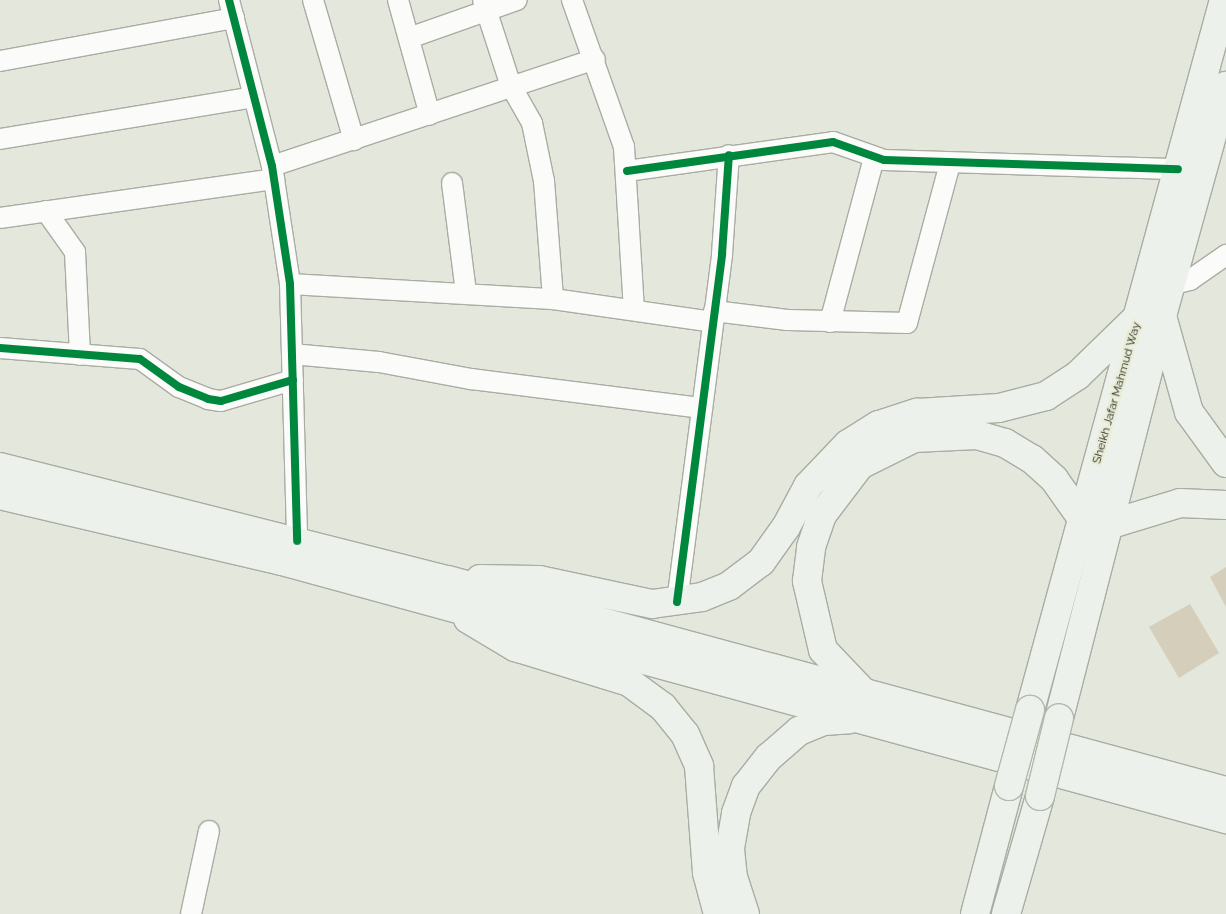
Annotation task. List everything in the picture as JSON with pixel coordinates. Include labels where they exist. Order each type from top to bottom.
[{"type":"main road","name":"Sheikh Jafar Mahmud Way","points":[[1006,914],[1040,796],[1111,524],[1178,170],[1224,0]]},
{"type":"main road","name":"Sheikh Jafar Mahmud Way","points":[[975,914],[1081,517],[1151,315],[1170,286],[1226,86]]},
{"type":"main road","points":[[447,592],[539,580],[636,602],[678,602],[729,586],[761,562],[808,486],[848,444],[879,424],[917,413],[999,408],[1046,396],[1078,375],[1151,315],[1189,412],[1226,463]]},
{"type":"main road","points":[[862,707],[840,672],[823,650],[807,582],[811,548],[822,515],[860,465],[914,438],[977,434],[1005,443],[1032,458],[1054,478],[1081,517]]},
{"type":"main road","points":[[0,467],[297,540],[447,592],[502,641],[628,682],[663,707],[685,734],[699,766],[707,873],[718,914]]},
{"type":"main road","points":[[13,498],[447,592],[862,707],[1226,819]]},
{"type":"main road","points":[[1111,524],[1180,503],[1226,506]]},
{"type":"main road","points":[[745,914],[733,878],[730,848],[736,813],[746,786],[769,757],[799,731],[862,707],[1226,791]]},
{"type":"street","points":[[313,0],[354,140]]},
{"type":"street","points":[[398,0],[430,116]]},
{"type":"street","points":[[409,38],[485,6],[517,0]]},
{"type":"street","points":[[572,0],[619,124],[627,171],[634,310]]},
{"type":"street","points":[[485,6],[511,86],[532,123],[538,152],[553,300]]},
{"type":"street","points":[[0,61],[232,9],[273,172],[290,284],[297,540]]},
{"type":"street","points":[[0,218],[273,172],[354,140],[430,116],[511,86],[594,59]]},
{"type":"street","points":[[0,139],[254,97]]},
{"type":"street","points":[[627,171],[728,155],[833,142],[874,158],[950,164],[1178,170]]},
{"type":"street","points":[[678,602],[713,317],[728,155]]},
{"type":"street","points":[[830,322],[874,158]]},
{"type":"street","points":[[290,284],[466,293],[713,317],[899,324],[910,320],[950,164]]},
{"type":"street","points":[[452,183],[466,293]]},
{"type":"street","points":[[46,211],[75,252],[80,355]]},
{"type":"street","points":[[1170,286],[1190,280],[1226,255]]},
{"type":"street","points":[[0,348],[140,359],[179,387],[208,399],[221,400],[293,380]]},
{"type":"street","points":[[292,354],[379,362],[471,379],[702,408]]},
{"type":"street","points":[[13,498],[35,475]]},
{"type":"street","points":[[191,914],[208,831]]},
{"type":"building","points":[[1226,567],[1226,607],[1210,577]]},
{"type":"building","points":[[1190,604],[1219,653],[1179,678],[1149,627]]},
{"type":"cycle path","points":[[229,0],[272,166],[290,284],[297,541]]},
{"type":"cycle path","points":[[627,171],[833,142],[884,160],[1178,169]]},
{"type":"cycle path","points":[[677,602],[722,254],[729,155]]},
{"type":"cycle path","points":[[0,348],[140,359],[179,387],[208,399],[221,401],[293,380]]}]
